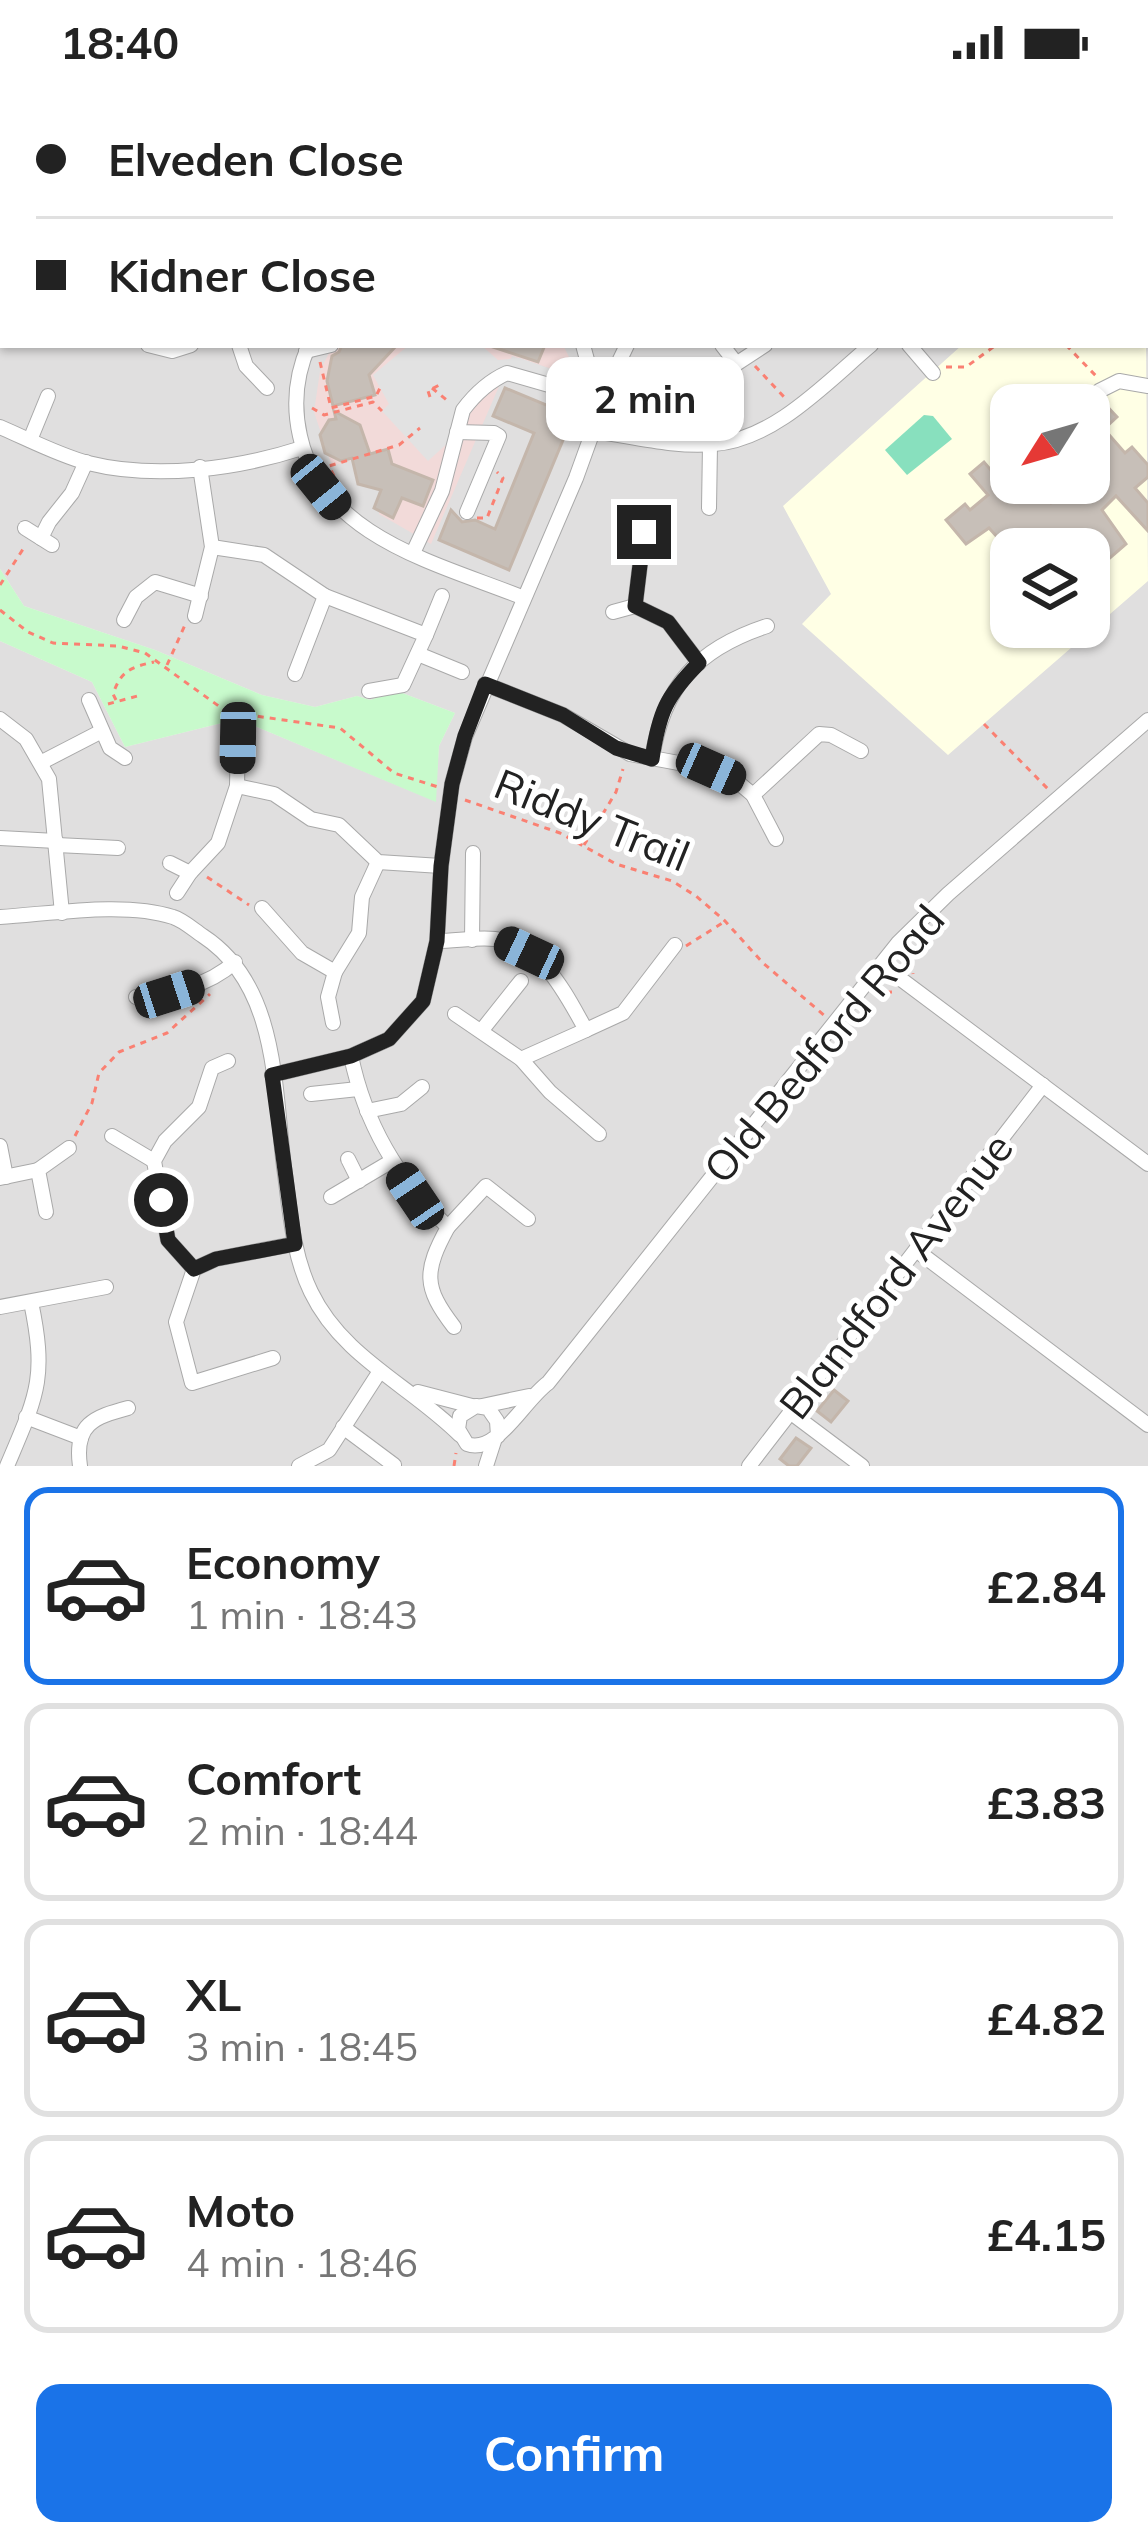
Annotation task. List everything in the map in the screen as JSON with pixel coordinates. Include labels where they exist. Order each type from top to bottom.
[{"type":"street","points":[[239,348],[246,366],[267,388]]},
{"type":"street","points":[[316,348],[296,398],[302,448],[321,487],[360,525],[413,553],[524,598]]},
{"type":"street","points":[[272,1075],[351,1056],[389,1039],[423,1001],[437,941],[452,784],[465,736],[592,431],[592,378],[584,348]]},
{"type":"street","points":[[616,368],[626,348]]},
{"type":"street","points":[[724,348],[736,363]]},
{"type":"street","points":[[710,381],[760,348]]},
{"type":"street","points":[[592,431],[710,445],[741,440],[794,408],[867,348]]},
{"type":"street","points":[[912,348],[936,369]]},
{"type":"street","points":[[413,553],[442,491],[464,410],[493,380],[507,373],[549,385],[592,378]]},
{"type":"street","points":[[1110,385],[1119,381],[1148,386]]},
{"type":"street","points":[[30,440],[49,396]]},
{"type":"street","points":[[0,427],[86,462],[132,470],[253,464],[302,448]]},
{"type":"street","points":[[457,432],[496,434],[498,443],[466,512]]},
{"type":"street","points":[[709,508],[710,445]]},
{"type":"street","points":[[38,536],[73,493],[86,462]]},
{"type":"street","points":[[195,616],[212,547],[200,467]]},
{"type":"street","points":[[321,487],[334,476]]},
{"type":"street","points":[[635,606],[644,532]]},
{"type":"street","points":[[212,547],[265,555],[325,596],[426,635]]},
{"type":"street","points":[[124,620],[136,597],[155,582],[201,596]]},
{"type":"street","points":[[295,674],[325,596]]},
{"type":"street","points":[[369,691],[403,685],[442,596]]},
{"type":"street","points":[[613,612],[635,606],[668,622],[699,663]]},
{"type":"street","points":[[652,759],[658,719],[672,690],[736,636],[767,626]]},
{"type":"street","points":[[418,654],[462,672]]},
{"type":"street","points":[[485,684],[563,715],[630,754],[711,769],[734,779],[753,795],[776,839]]},
{"type":"street","points":[[91,705],[110,748],[125,758]]},
{"type":"street","points":[[0,718],[26,739],[49,779],[62,913]]},
{"type":"street","name":"Old Bedford Road","points":[[407,1389],[463,1440],[482,1466],[496,1438],[530,1396],[548,1383],[882,965],[948,894],[1148,721]]},
{"type":"street","points":[[42,762],[102,731]]},
{"type":"street","points":[[753,795],[819,734],[831,734],[861,751]]},
{"type":"street","points":[[178,893],[218,843],[237,786],[238,738]]},
{"type":"street","points":[[237,786],[274,794],[311,819],[339,825],[378,862],[441,866]]},
{"type":"street","points":[[6,838],[118,848]]},
{"type":"street","points":[[472,940],[473,853]]},
{"type":"street","points":[[333,1023],[328,997],[335,972],[359,933],[362,897],[378,862]]},
{"type":"street","points":[[170,863],[192,870]]},
{"type":"street","points":[[262,908],[302,952],[335,972]]},
{"type":"street","points":[[0,917],[129,910],[174,917],[226,951],[262,1012],[295,1244],[310,1290],[335,1332],[407,1389],[479,1406],[497,1420],[496,1438],[478,1448],[463,1440],[460,1416],[479,1406],[530,1396]]},
{"type":"street","points":[[437,941],[498,939],[529,953],[557,977],[586,1030]]},
{"type":"street","points":[[521,1059],[623,1012],[675,946]]},
{"type":"street","points":[[136,997],[169,994],[218,977],[235,962]]},
{"type":"street","points":[[882,965],[1148,1163]]},
{"type":"street","points":[[482,1030],[521,981]]},
{"type":"street","points":[[455,1014],[521,1059],[598,1134]]},
{"type":"street","points":[[351,1056],[358,1089],[392,1161],[415,1196],[448,1227]]},
{"type":"street","points":[[194,1269],[168,1240],[154,1161],[165,1142],[199,1108],[212,1068],[228,1061]]},
{"type":"street","name":"Blandford Avenue","points":[[749,1466],[1043,1085]]},
{"type":"street","points":[[367,1111],[401,1104],[422,1087]]},
{"type":"street","points":[[311,1094],[358,1089]]},
{"type":"street","points":[[112,1136],[154,1161]]},
{"type":"street","points":[[0,1146],[3,1178],[38,1171],[69,1148]]},
{"type":"street","points":[[348,1159],[359,1180]]},
{"type":"street","points":[[331,1197],[392,1161]]},
{"type":"street","points":[[38,1171],[46,1213]]},
{"type":"street","points":[[454,1327],[435,1302],[429,1280],[431,1259],[448,1227],[486,1186],[528,1220]]},
{"type":"street","points":[[273,1358],[191,1383],[176,1322],[194,1269],[216,1259],[295,1244]]},
{"type":"street","points":[[916,1250],[1148,1425]]},
{"type":"street","points":[[0,1307],[106,1287]]},
{"type":"street","points":[[3,1465],[35,1398],[41,1352],[32,1302]]},
{"type":"street","points":[[299,1466],[328,1450],[380,1371]]},
{"type":"street","points":[[80,1466],[81,1438],[94,1417],[128,1408]]},
{"type":"street","points":[[790,1412],[862,1466]]},
{"type":"street","points":[[26,1417],[81,1438]]},
{"type":"street","points":[[343,1427],[394,1465]]},
{"type":"path","points":[[316,348],[332,408],[375,399]]},
{"type":"path","points":[[936,369],[966,368],[992,348]]},
{"type":"path","points":[[1068,348],[1098,384]]},
{"type":"path","points":[[736,363],[759,367],[794,408]]},
{"type":"path","points":[[432,388],[443,383]]},
{"type":"path","points":[[432,388],[464,410]]},
{"type":"path","points":[[430,397],[432,388]]},
{"type":"path","points":[[296,398],[324,415],[375,399],[383,389]]},
{"type":"path","points":[[375,399],[382,411]]},
{"type":"path","points":[[334,476],[329,466],[399,446],[419,428]]},
{"type":"path","points":[[466,512],[484,519],[492,510],[502,478],[487,466]]},
{"type":"path","points":[[0,585],[38,536]]},
{"type":"path","name":"Riddy Trail","points":[[0,610],[28,632],[53,643],[133,648],[227,712],[340,728],[394,773],[439,788],[441,782]]},
{"type":"path","points":[[156,675],[188,617],[195,616]]},
{"type":"path","points":[[116,700],[113,694],[123,672],[136,664],[161,664]]},
{"type":"path","points":[[91,705],[141,695]]},
{"type":"path","points":[[984,724],[1051,791]]},
{"type":"path","points":[[583,846],[616,792],[630,754]]},
{"type":"path","name":"Riddy Trail","points":[[466,789],[464,800],[560,833],[616,864],[672,881],[725,921],[763,963],[826,1017]]},
{"type":"path","points":[[192,870],[246,905],[262,908]]},
{"type":"path","points":[[675,946],[684,947],[725,921]]},
{"type":"path","points":[[69,1148],[92,1102],[99,1073],[119,1052],[167,1033],[215,990],[218,977]]},
{"type":"shaded area","points":[[0,348],[1148,348],[1148,1466],[0,1466],[0,641],[92,682],[125,747],[238,719],[435,801],[439,746],[455,713],[397,691],[370,700],[357,696],[315,707],[262,695],[155,650],[24,606],[0,569]]},
{"type":"shaded area","points":[[332,348],[564,348],[572,363],[558,371],[512,356],[431,544],[379,514],[381,490],[358,484],[352,460],[332,466],[314,412],[320,371]]},
{"type":"shaded area","points":[[405,348],[484,348],[498,360],[520,358],[555,371],[554,377],[513,367],[495,372],[450,441],[428,461],[382,411],[389,404],[373,375]]},
{"type":"shaded area","points":[[959,348],[1146,348],[1148,581],[1110,614],[1110,528],[990,528],[990,648],[1071,648],[948,755],[802,624],[831,594],[783,506]]},
{"type":"green space","points":[[924,415],[933,416],[952,439],[907,475],[885,450]]},
{"type":"green space","points":[[0,569],[24,606],[155,650],[262,695],[315,707],[357,696],[370,700],[397,691],[455,713],[439,746],[436,802],[238,719],[125,747],[92,682],[0,641]]},
{"type":"building","points":[[341,348],[394,348],[369,375],[375,395],[333,406],[327,381],[332,356]]},
{"type":"building","points":[[496,348],[544,348],[538,362]]},
{"type":"building","points":[[505,388],[573,416],[509,570],[439,540],[451,510],[462,522],[475,520],[495,529],[534,433],[493,416]]},
{"type":"building","points":[[334,411],[360,425],[370,454],[388,449],[392,464],[433,480],[423,506],[402,498],[393,518],[374,508],[381,490],[358,484],[352,458],[341,461],[325,453],[320,435],[329,420],[336,419]]},
{"type":"building","points":[[1110,436],[1125,453],[1132,447],[1148,465],[1148,477],[1135,488],[1148,503],[1148,531],[1116,496],[1110,502]]},
{"type":"building","points":[[984,462],[990,469],[990,504],[1108,504],[1102,510],[1126,544],[1110,558],[1110,528],[989,528],[966,544],[946,520],[965,504],[970,510],[988,495],[970,474]]},
{"type":"building","points":[[834,1390],[848,1401],[831,1422],[817,1411]]},
{"type":"building","points":[[796,1438],[811,1448],[797,1466],[789,1466],[780,1459]]},
{"type":"route","points":[[161,1200],[168,1240],[194,1269],[216,1259],[295,1244],[272,1075],[351,1056],[389,1039],[423,1001],[437,941],[452,784],[485,684],[563,715],[616,748],[652,759],[658,719],[672,690],[699,663],[668,622],[635,606],[644,532]]}]
